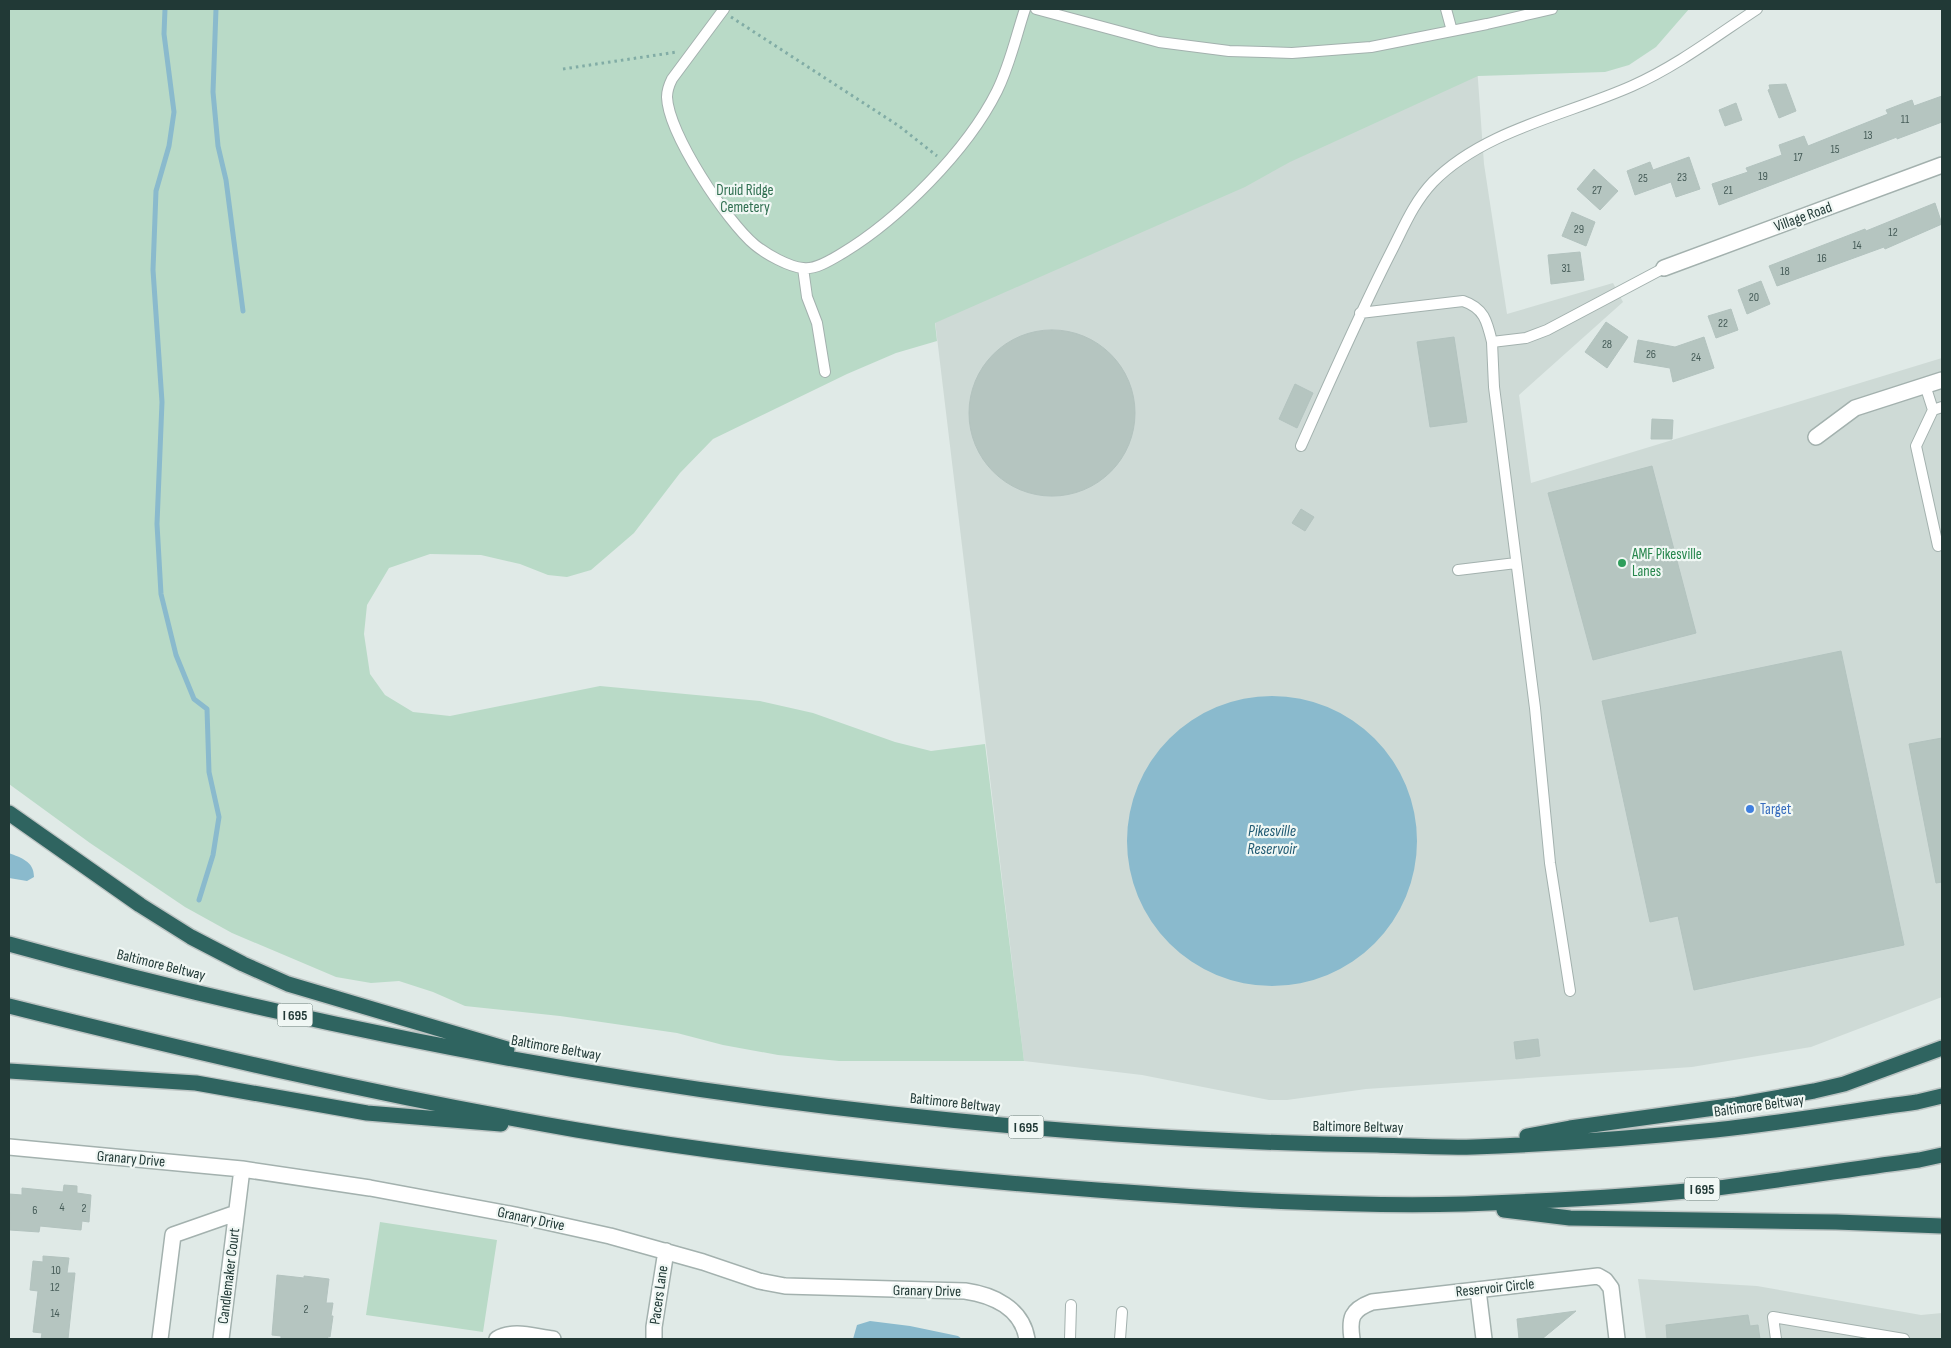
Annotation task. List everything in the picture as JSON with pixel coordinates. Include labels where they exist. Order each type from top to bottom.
[{"type":"highway","points":[[9,813],[140,905],[191,937],[288,984],[585,1071]]},
{"type":"highway","name":"Baltimore Beltway","points":[[9,944],[198,993],[398,1038],[729,1094],[873,1112],[1034,1128],[1310,1144],[1469,1147],[1570,1142],[1717,1130],[1917,1102],[1942,1096]]},
{"type":"highway","name":"I 695","points":[[9,1006],[198,1052],[387,1093],[577,1130],[713,1151],[1025,1185],[1297,1203],[1460,1204],[1569,1200],[1717,1188],[1942,1155]]},
{"type":"highway","points":[[1469,1147],[1570,1128],[1736,1105],[1806,1092],[1844,1084],[1942,1048]]},
{"type":"highway","points":[[9,1071],[196,1083],[367,1113],[577,1130]]},
{"type":"highway","points":[[1460,1204],[1570,1218],[1942,1226]]},
{"type":"highway","points":[[1892,1224],[1942,1222]]},
{"type":"street","name":"Village Road","points":[[1664,268],[1942,165]]},
{"type":"street","points":[[1816,437],[1855,408],[1942,380]]},
{"type":"street","name":"Granary Drive","points":[[9,1148],[242,1169],[370,1188],[515,1215],[610,1236],[703,1262],[759,1281],[785,1286],[964,1291],[982,1294],[995,1298],[1015,1314],[1027,1339]]},
{"type":"street","name":"Candlemaker Court","points":[[221,1339],[242,1169]]},
{"type":"street","name":"Candlemaker Court","points":[[160,1339],[173,1235],[236,1213]]},
{"type":"street","name":"Pacers Lane","points":[[654,1339],[654,1327],[666,1251]]},
{"type":"street","name":"Reservoir Circle","points":[[1352,1339],[1351,1319],[1355,1311],[1372,1302],[1598,1276],[1605,1280],[1612,1288],[1617,1339]]},
{"type":"street","points":[[1478,1290],[1484,1339]]},
{"type":"street","points":[[497,1339],[502,1336],[515,1334],[553,1339]]},
{"type":"lane","points":[[723,10],[672,79],[667,98],[674,124],[716,202],[742,233],[756,246],[773,257],[803,268],[829,261],[866,239],[894,216],[945,164],[974,128],[996,92],[1007,68],[1025,9]]},
{"type":"lane","points":[[1036,9],[1159,42],[1229,51],[1292,53],[1371,46],[1552,9]]},
{"type":"lane","points":[[1446,9],[1452,30]]},
{"type":"lane","points":[[1301,446],[1360,313],[1420,197],[1432,183],[1453,164],[1502,136],[1602,99],[1678,63],[1757,9]]},
{"type":"lane","points":[[803,268],[807,297],[817,323],[825,372]]},
{"type":"lane","points":[[1492,342],[1526,338],[1547,330],[1664,268]]},
{"type":"lane","points":[[1360,313],[1463,301],[1473,304],[1487,322],[1492,342],[1494,387],[1536,708],[1550,863],[1570,991]]},
{"type":"lane","points":[[1925,385],[1938,408],[1916,446],[1938,546]]},
{"type":"lane","points":[[1458,570],[1516,563]]},
{"type":"lane","points":[[1070,1339],[1071,1305]]},
{"type":"lane","points":[[1120,1339],[1122,1312]]},
{"type":"lane","points":[[1776,1339],[1773,1317],[1904,1339]]},
{"type":"path","points":[[723,10],[899,126],[925,145],[945,164]]},
{"type":"path","points":[[563,69],[695,49]]},
{"type":"shaded area","points":[[1477,66],[1484,164],[1507,314],[1613,283],[1623,302],[1519,395],[1531,483],[1942,358],[1942,997],[1811,1047],[1692,1067],[1366,1089],[1287,1100],[1269,1100],[1142,1075],[1024,1061],[932,296]]},
{"type":"shaded area","points":[[1638,1279],[1757,1286],[1921,1315],[1942,1313],[1942,1339],[1646,1339]]},
{"type":"green space","name":"Druid Ridge Cemetery","points":[[9,9],[1689,9],[1656,47],[1629,65],[1605,72],[1478,76],[1290,162],[1245,187],[935,323],[937,341],[896,353],[847,374],[713,439],[680,473],[634,533],[591,570],[567,577],[548,575],[520,564],[481,555],[430,554],[389,568],[367,605],[364,634],[370,674],[385,695],[413,712],[450,716],[600,686],[760,701],[813,713],[895,742],[931,751],[985,744],[1024,1061],[839,1061],[778,1055],[723,1045],[677,1033],[560,1016],[465,1006],[433,992],[399,981],[371,983],[336,977],[232,933],[185,907],[90,843],[9,784]]},
{"type":"green space","points":[[380,1222],[497,1240],[483,1332],[366,1315]]},
{"type":"water","name":"Pikesville Reservoir","points":[[1272,696],[1300,699],[1327,707],[1353,720],[1375,738],[1393,760],[1406,786],[1414,813],[1417,841],[1414,869],[1406,896],[1393,922],[1375,944],[1353,962],[1327,975],[1300,983],[1272,986],[1244,983],[1217,975],[1191,962],[1169,944],[1151,922],[1138,896],[1130,869],[1127,841],[1130,813],[1138,786],[1151,760],[1169,738],[1191,720],[1217,707],[1244,699]]},
{"type":"water","points":[[9,853],[29,864],[32,867],[34,877],[27,881],[9,878]]},
{"type":"water","points":[[870,1321],[910,1326],[958,1336],[962,1339],[853,1339],[857,1325]]},
{"type":"building","points":[[1786,84],[1796,111],[1779,118],[1768,90],[1770,89],[1769,85]]},
{"type":"building","points":[[1942,96],[1942,122],[1897,139],[1897,137],[1719,205],[1712,184],[1748,172],[1746,168],[1782,155],[1779,145],[1804,136],[1808,146],[1888,114],[1886,110],[1912,100],[1914,106]]},
{"type":"building","points":[[1736,103],[1742,120],[1725,126],[1719,110]]},
{"type":"building","points":[[1689,157],[1700,189],[1676,197],[1671,182],[1635,195],[1627,171],[1650,162],[1653,170]]},
{"type":"building","points":[[1594,169],[1618,191],[1600,210],[1577,189]]},
{"type":"building","points":[[1935,203],[1942,224],[1885,249],[1884,247],[1777,286],[1769,266],[1865,229],[1866,231]]},
{"type":"building","points":[[1572,212],[1595,222],[1586,246],[1562,236]]},
{"type":"building","points":[[1580,252],[1584,280],[1551,284],[1548,255]]},
{"type":"building","points":[[1761,281],[1770,304],[1747,314],[1738,290]]},
{"type":"building","points":[[1731,309],[1738,330],[1716,338],[1708,316]]},
{"type":"building","points":[[1606,322],[1628,337],[1607,368],[1585,352]]},
{"type":"building","points":[[1060,330],[1084,336],[1111,354],[1129,381],[1134,397],[1134,429],[1129,445],[1111,472],[1098,482],[1076,493],[1044,496],[1020,490],[999,477],[988,466],[972,437],[969,405],[975,381],[988,360],[999,349],[1028,333]]},
{"type":"building","points":[[1454,337],[1467,422],[1430,427],[1417,342]]},
{"type":"building","points":[[1704,337],[1714,368],[1673,382],[1670,368],[1634,362],[1638,340],[1675,347]]},
{"type":"building","points":[[1295,384],[1313,393],[1297,428],[1279,419]]},
{"type":"building","points":[[1652,419],[1673,420],[1672,439],[1651,439]]},
{"type":"building","name":"AMF Pikesville Lanes","points":[[1652,466],[1696,633],[1593,660],[1548,493]]},
{"type":"building","points":[[1301,509],[1314,517],[1305,531],[1292,523]]},
{"type":"building","name":"Target","points":[[1841,651],[1904,945],[1694,990],[1678,916],[1650,922],[1602,701]]},
{"type":"building","points":[[1942,738],[1942,882],[1936,883],[1909,744]]},
{"type":"building","points":[[1538,1039],[1540,1056],[1516,1059],[1514,1042]]},
{"type":"building","points":[[64,1185],[77,1186],[77,1193],[91,1195],[89,1222],[82,1221],[81,1230],[40,1226],[39,1232],[10,1230],[9,1194],[22,1195],[22,1188],[63,1192]]},
{"type":"building","points":[[43,1256],[69,1258],[67,1273],[75,1273],[68,1339],[41,1339],[42,1333],[33,1332],[38,1291],[30,1290],[33,1261],[43,1262]]},
{"type":"building","points":[[277,1275],[329,1279],[326,1303],[333,1303],[331,1316],[333,1316],[330,1337],[328,1336],[328,1339],[281,1339],[281,1336],[272,1335]]},
{"type":"building","points":[[1576,1311],[1542,1339],[1519,1339],[1517,1319]]},
{"type":"building","points":[[1748,1315],[1750,1326],[1758,1325],[1760,1339],[1667,1339],[1666,1325]]},
{"type":"waterway","points":[[165,9],[164,34],[174,112],[169,146],[156,191],[153,270],[162,402],[157,524],[161,594],[176,655],[194,699],[207,709],[209,772],[219,817],[213,855],[199,900]]},
{"type":"waterway","points":[[216,9],[213,92],[218,146],[226,180],[243,311]]},
{"type":"place","name":"AMF Pikesville Lanes","points":[[1622,563]]},
{"type":"place","name":"Target","points":[[1750,809]]}]
